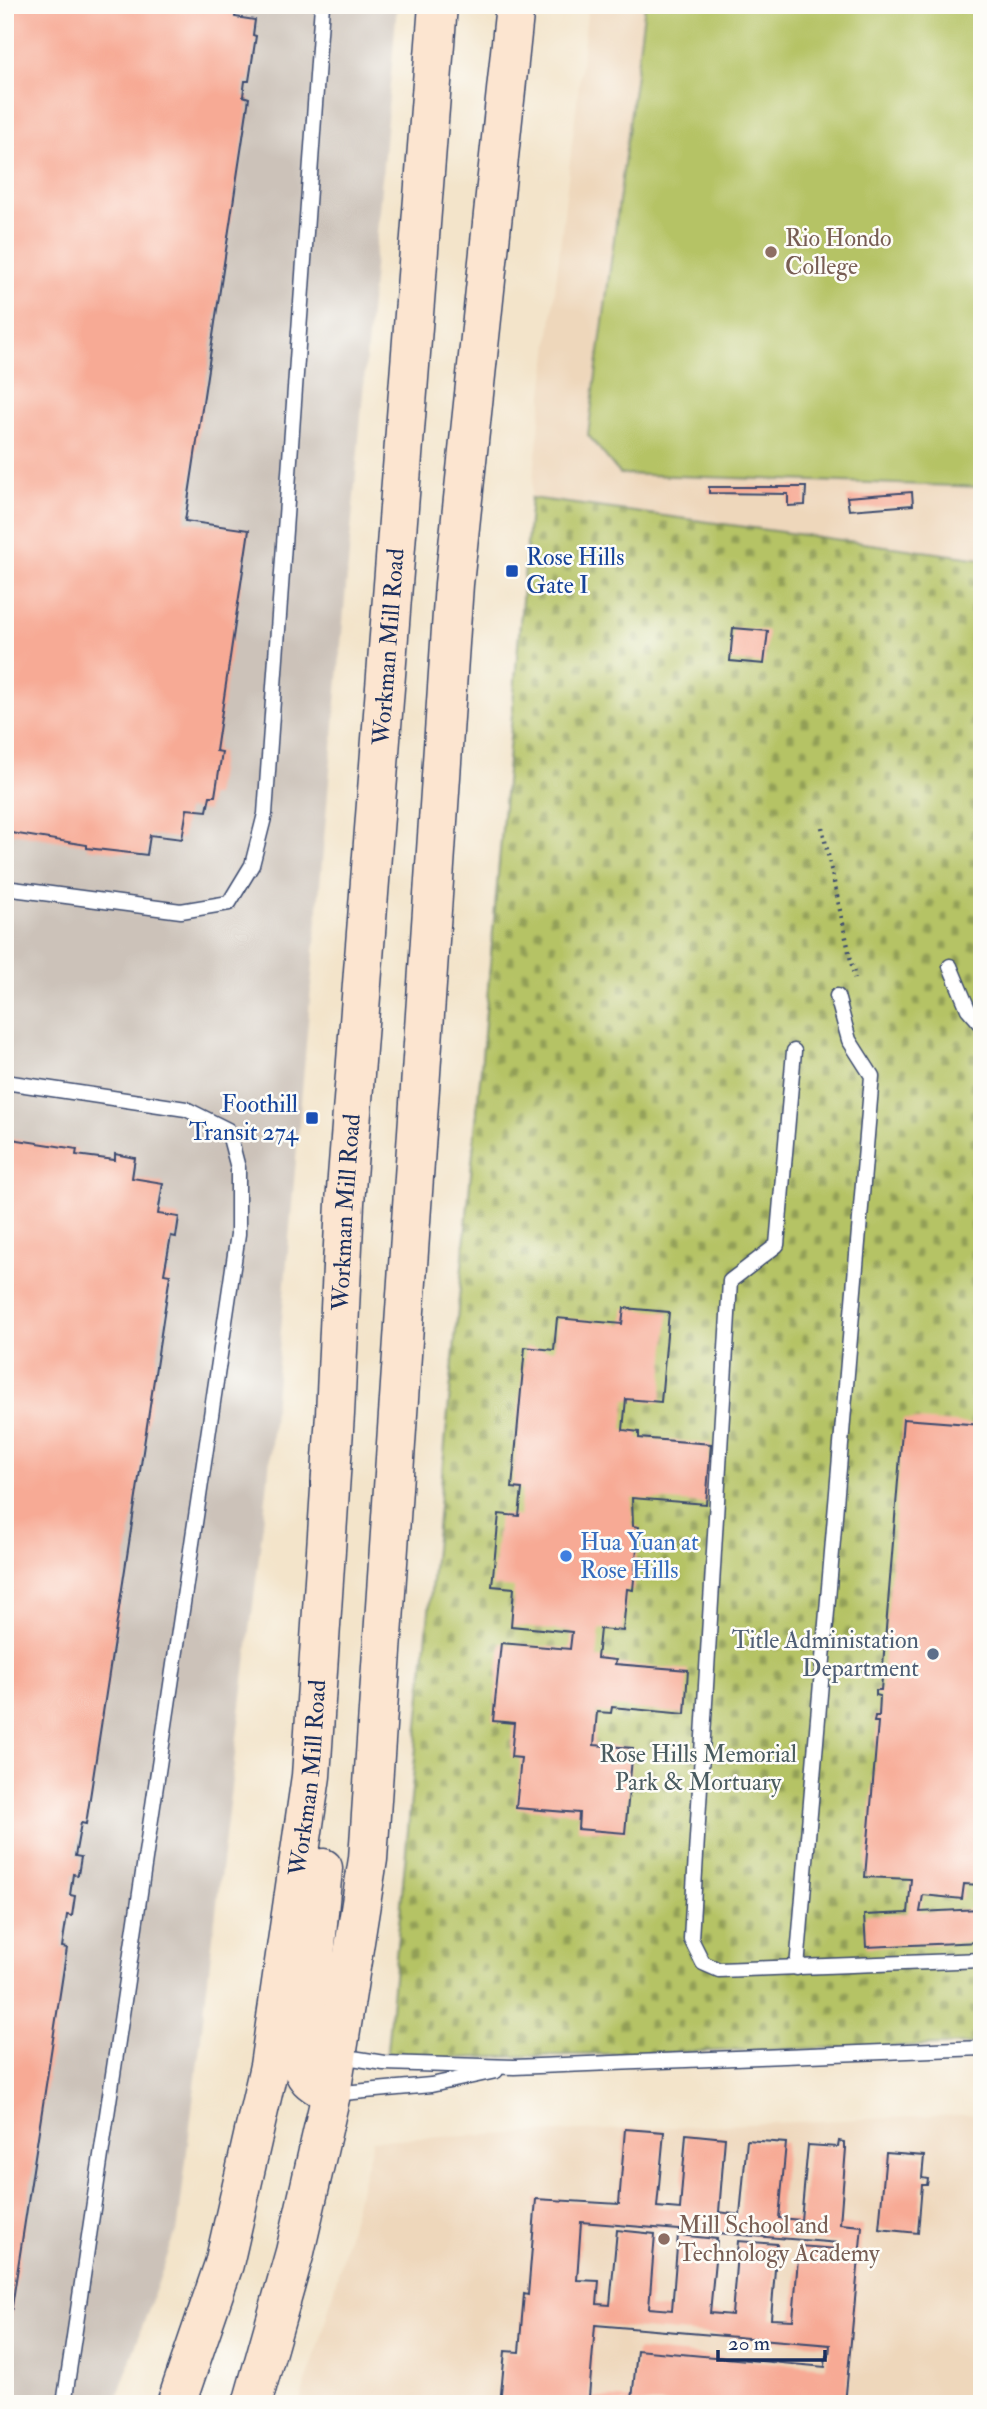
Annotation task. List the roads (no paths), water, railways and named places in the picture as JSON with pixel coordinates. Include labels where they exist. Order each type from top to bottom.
[{"type":"main road","name":"Workman Mill Road","points":[[176,2404],[224,2264],[269,2066],[311,1776],[335,1414],[345,1203],[438,5]]},
{"type":"main road","points":[[252,2404],[295,2252],[331,2094],[368,1859],[454,584],[515,5]]},
{"type":"main road","points":[[311,1776],[322,1818],[324,1859],[313,1979],[300,2057],[301,2069],[308,2081],[331,2094]]},
{"type":"lane","points":[[5,888],[181,911],[229,902],[252,865],[265,814],[322,5]]},
{"type":"lane","points":[[950,966],[968,1009],[982,1025]]},
{"type":"lane","points":[[797,1968],[872,1076],[849,1040],[837,996]]},
{"type":"lane","points":[[794,1051],[777,1245],[730,1281],[691,1940],[703,1963],[719,1970],[982,1960]]},
{"type":"lane","points":[[5,1082],[186,1110],[228,1130],[238,1168],[238,1234],[64,2404]]},
{"type":"lane","points":[[337,2056],[384,2063],[514,2067],[982,2048]]},
{"type":"lane","points":[[331,2094],[431,2085],[514,2067]]},
{"type":"place","name":"Rio Hondo College","points":[[771,252]]},
{"type":"place","name":"Rose Hills Gate I","points":[[512,571]]},
{"type":"place","name":"Foothill Transit 274","points":[[312,1118]]},
{"type":"place","name":"Hua Yuan at Rose Hills","points":[[566,1556]]},
{"type":"place","name":"Title Administation Department","points":[[933,1654]]},
{"type":"place","name":"Mill School and Technology Academy","points":[[664,2239]]},
{"type":"park label","name":"Rose Hills Memorial Park & Mortuary","points":[[698,1768]]}]
